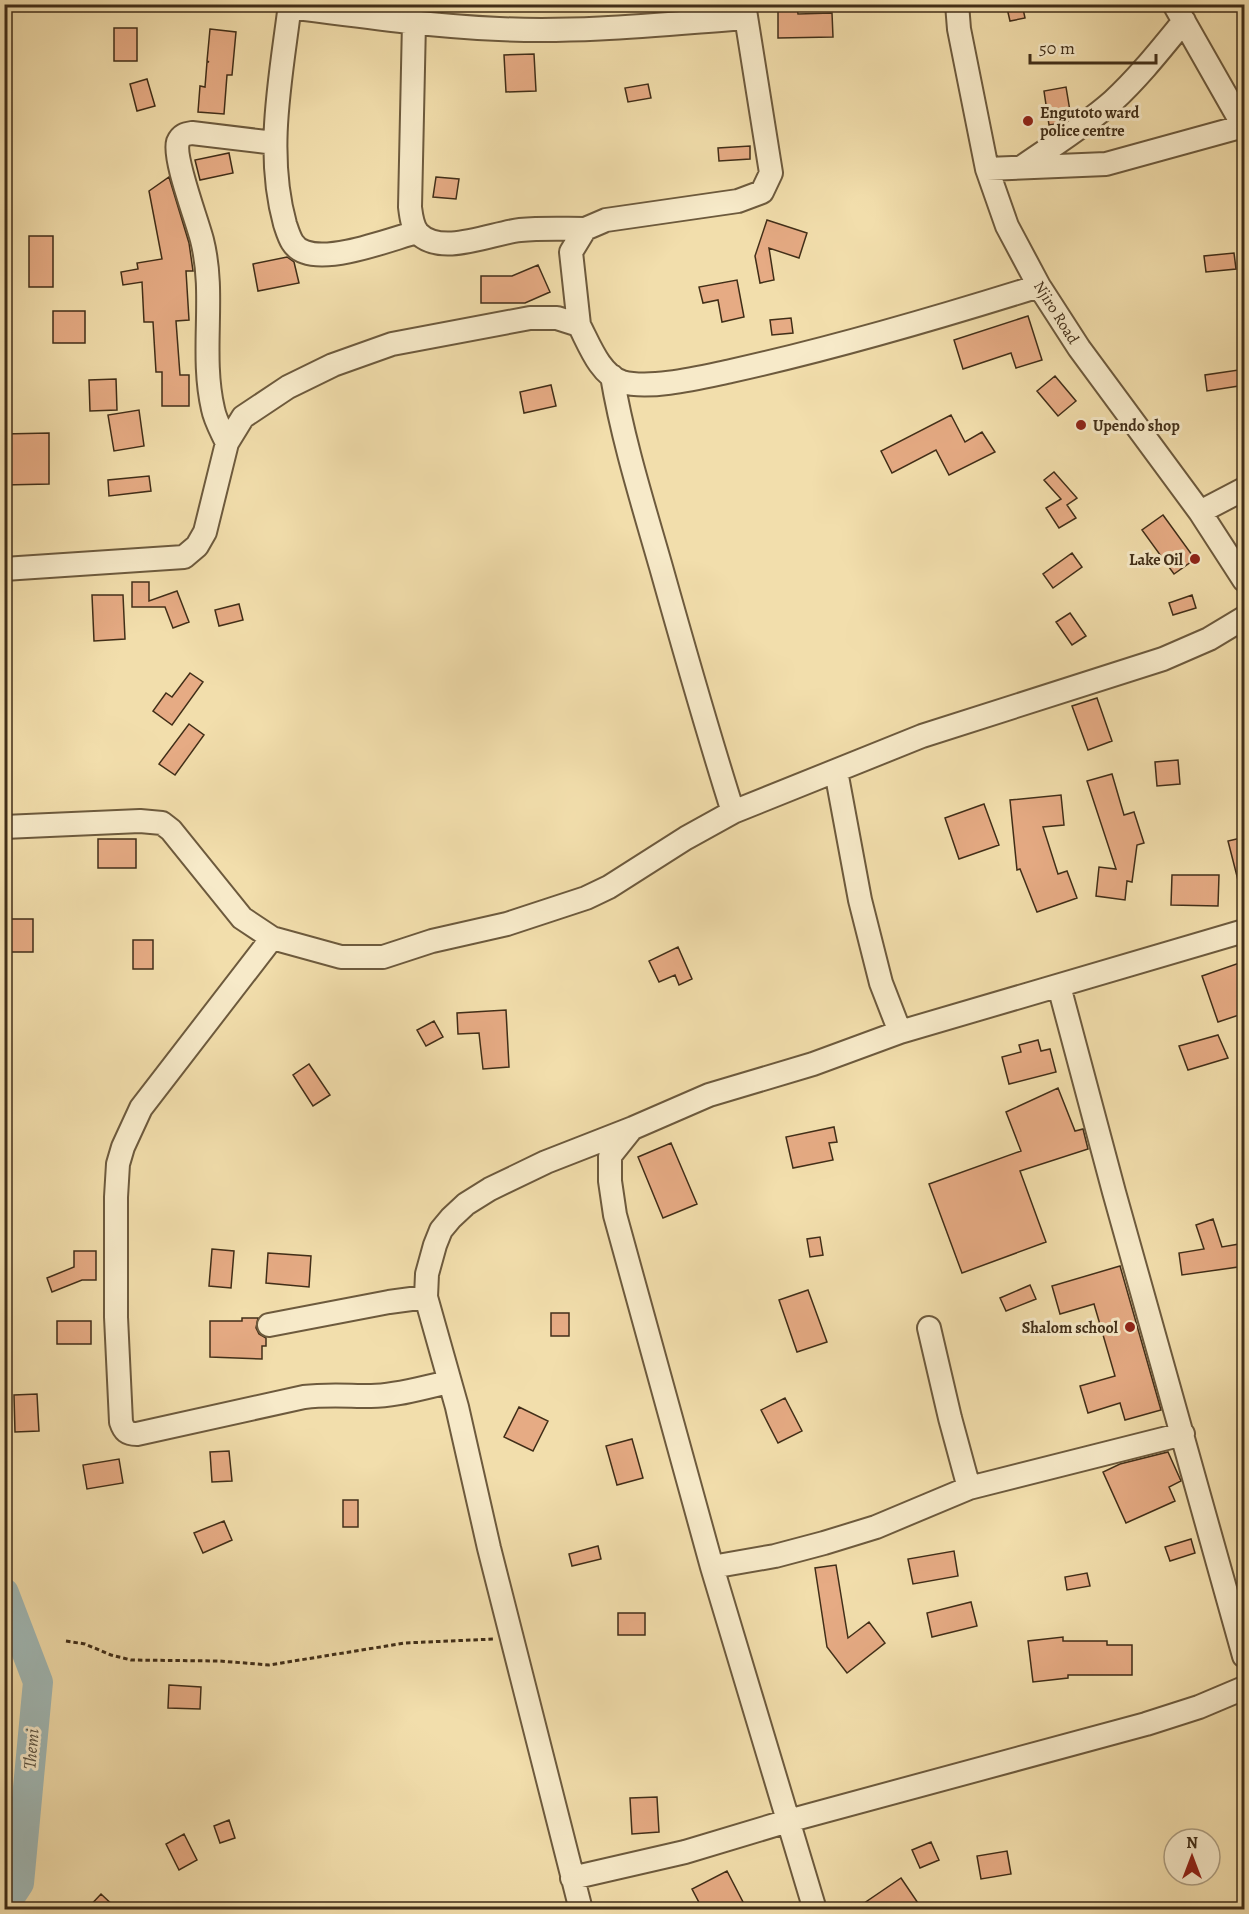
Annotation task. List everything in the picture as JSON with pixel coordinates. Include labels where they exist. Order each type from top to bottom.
[{"type":"street","name":"Njiro Road","points":[[957,4],[959,29],[987,169],[1007,226],[1039,286],[1079,348],[1200,512],[1245,580]]},
{"type":"street","points":[[414,22],[410,207],[417,232],[437,243],[453,244],[520,230],[585,229],[606,220],[738,201],[762,192],[771,173],[745,11],[581,29],[499,29],[414,22],[289,5],[275,143],[276,173],[282,212],[290,240],[302,252],[318,256],[351,251],[417,232]]},
{"type":"street","points":[[987,169],[1106,164],[1244,126],[1179,13],[1137,78],[1086,123],[1022,167]]},
{"type":"street","points":[[227,443],[213,410],[207,352],[208,306],[203,245],[184,180],[177,146],[183,135],[192,133],[275,143]]},
{"type":"street","points":[[585,229],[571,252],[579,325],[605,370],[628,383],[661,383],[718,374],[800,356],[1039,286]]},
{"type":"street","points":[[4,569],[184,557],[197,546],[205,532],[227,443],[243,417],[288,387],[333,364],[392,344],[530,318],[557,318],[579,325]]},
{"type":"street","points":[[612,376],[634,474],[700,708],[733,812]]},
{"type":"street","points":[[1200,512],[1245,489]]},
{"type":"street","points":[[4,827],[140,820],[162,823],[171,830],[242,918],[272,938],[341,957],[383,957],[432,941],[507,924],[559,908],[609,887],[686,838],[733,812],[922,736],[1163,659],[1209,639],[1245,618]]},
{"type":"street","points":[[836,771],[860,900],[881,983],[900,1032]]},
{"type":"street","points":[[581,1910],[489,1548],[450,1382],[426,1297],[427,1274],[441,1230],[466,1204],[490,1189],[546,1162],[709,1095],[813,1064],[900,1032],[1245,931]]},
{"type":"street","points":[[272,938],[141,1108],[123,1147],[118,1164],[116,1197],[116,1317],[124,1429],[129,1434],[137,1434],[326,1394],[372,1396],[399,1393],[450,1382]]},
{"type":"street","points":[[1059,986],[1245,1656]]},
{"type":"street","points":[[633,1128],[610,1156],[610,1181],[615,1215],[712,1567],[815,1910]]},
{"type":"street","points":[[269,1325],[426,1297]]},
{"type":"street","points":[[929,1328],[969,1488]]},
{"type":"street","points":[[712,1567],[775,1556],[824,1544],[876,1527],[969,1488],[1183,1434]]},
{"type":"street","points":[[572,1878],[685,1852],[788,1821],[1146,1724],[1199,1707],[1245,1688]]},
{"type":"path","points":[[66,1641],[85,1644],[111,1655],[131,1660],[220,1661],[269,1665],[405,1643],[513,1638]]},
{"type":"building","points":[[1006,4],[1022,4],[1025,18],[1010,21]]},
{"type":"building","points":[[797,8],[798,14],[832,13],[833,37],[778,38],[778,9]]},
{"type":"building","points":[[114,28],[137,28],[137,61],[114,61]]},
{"type":"building","points":[[210,29],[236,32],[232,75],[227,75],[224,114],[198,112],[200,86],[205,87],[207,62],[209,62],[207,61]]},
{"type":"building","points":[[534,54],[536,91],[506,92],[504,55]]},
{"type":"building","points":[[147,79],[155,106],[137,111],[130,84]]},
{"type":"building","points":[[648,84],[651,98],[628,102],[625,88]]},
{"type":"building","points":[[1066,87],[1071,117],[1063,123],[1049,125],[1044,91]]},
{"type":"building","points":[[750,146],[750,159],[719,161],[718,148]]},
{"type":"building","points":[[229,153],[233,173],[200,180],[195,160]]},
{"type":"building","points":[[169,177],[189,243],[193,271],[186,271],[189,320],[176,321],[180,375],[189,375],[189,406],[162,406],[162,372],[156,372],[153,322],[144,322],[142,282],[123,285],[121,272],[138,269],[137,263],[162,259],[149,191]]},
{"type":"building","points":[[436,177],[459,179],[456,199],[433,197]]},
{"type":"building","points":[[767,220],[807,233],[799,258],[769,248],[774,280],[760,283],[755,256]]},
{"type":"building","points":[[29,236],[53,236],[53,287],[29,287]]},
{"type":"building","points":[[1234,253],[1236,269],[1206,272],[1204,256]]},
{"type":"building","points":[[287,257],[294,262],[299,283],[258,291],[253,264]]},
{"type":"building","points":[[538,265],[550,292],[525,303],[481,303],[481,276],[512,276]]},
{"type":"building","points":[[737,280],[744,317],[722,322],[718,300],[703,303],[699,287]]},
{"type":"building","points":[[53,311],[85,311],[85,343],[53,343]]},
{"type":"building","points":[[1028,316],[1042,360],[1016,368],[1011,353],[963,369],[954,340]]},
{"type":"building","points":[[791,318],[793,333],[772,335],[770,320]]},
{"type":"building","points":[[1245,369],[1245,385],[1207,391],[1205,375]]},
{"type":"building","points":[[1055,376],[1076,401],[1058,416],[1037,391]]},
{"type":"building","points":[[116,379],[117,410],[90,411],[89,380]]},
{"type":"building","points":[[551,385],[556,406],[524,413],[520,392]]},
{"type":"building","points":[[139,410],[144,446],[114,451],[108,415]]},
{"type":"building","points":[[951,415],[965,442],[982,432],[995,452],[949,475],[936,450],[892,473],[881,451]]},
{"type":"building","points":[[49,433],[49,484],[4,485],[4,434]]},
{"type":"building","points":[[1054,472],[1077,498],[1067,505],[1076,518],[1059,528],[1046,508],[1061,499],[1044,480]]},
{"type":"building","points":[[149,476],[151,491],[109,496],[108,480]]},
{"type":"building","points":[[1163,515],[1195,559],[1174,574],[1142,530]]},
{"type":"building","points":[[1072,553],[1082,567],[1053,588],[1043,574]]},
{"type":"building","points":[[132,582],[149,582],[149,601],[177,591],[189,622],[173,628],[165,607],[132,607]]},
{"type":"building","points":[[92,595],[123,595],[125,639],[94,641]]},
{"type":"building","points":[[1192,595],[1196,608],[1173,615],[1169,603]]},
{"type":"building","points":[[239,604],[243,620],[219,626],[215,610]]},
{"type":"building","points":[[1070,613],[1086,636],[1072,645],[1056,622]]},
{"type":"building","points":[[190,673],[203,682],[172,725],[153,711],[166,693],[172,697]]},
{"type":"building","points":[[1097,698],[1112,741],[1088,750],[1072,706]]},
{"type":"building","points":[[189,724],[204,735],[175,775],[159,764]]},
{"type":"building","points":[[1178,760],[1180,784],[1157,786],[1155,762]]},
{"type":"building","points":[[1112,774],[1124,815],[1134,812],[1144,843],[1137,845],[1132,882],[1127,881],[1125,900],[1096,896],[1099,867],[1116,869],[1087,781]]},
{"type":"building","points":[[1061,795],[1064,825],[1043,827],[1058,874],[1067,871],[1077,898],[1037,912],[1020,869],[1017,870],[1010,800]]},
{"type":"building","points":[[984,804],[999,845],[959,859],[945,818]]},
{"type":"building","points":[[1245,837],[1245,888],[1240,888],[1228,841]]},
{"type":"building","points":[[98,839],[136,839],[136,868],[98,868]]},
{"type":"building","points":[[1172,875],[1219,875],[1218,906],[1171,905]]},
{"type":"building","points":[[4,919],[33,919],[33,952],[4,952]]},
{"type":"building","points":[[133,940],[153,940],[153,969],[133,969]]},
{"type":"building","points":[[678,947],[692,979],[679,985],[675,975],[659,982],[649,961]]},
{"type":"building","points":[[1245,961],[1245,1013],[1218,1022],[1202,976]]},
{"type":"building","points":[[506,1010],[509,1067],[483,1069],[479,1033],[458,1034],[457,1013]]},
{"type":"building","points":[[434,1021],[443,1037],[426,1046],[417,1030]]},
{"type":"building","points":[[1218,1035],[1228,1058],[1188,1070],[1179,1046]]},
{"type":"building","points":[[1038,1040],[1041,1051],[1050,1049],[1056,1072],[1009,1084],[1002,1057],[1021,1052],[1019,1045]]},
{"type":"building","points":[[309,1064],[330,1095],[313,1106],[293,1075]]},
{"type":"building","points":[[1058,1088],[1075,1131],[1083,1129],[1088,1149],[1020,1171],[1046,1242],[962,1273],[929,1184],[1021,1151],[1006,1112]]},
{"type":"building","points":[[834,1127],[837,1142],[829,1143],[833,1160],[793,1168],[786,1137]]},
{"type":"building","points":[[671,1143],[697,1204],[663,1218],[638,1157]]},
{"type":"building","points":[[1213,1219],[1222,1247],[1245,1243],[1245,1266],[1182,1275],[1179,1253],[1204,1249],[1196,1225]]},
{"type":"building","points":[[820,1237],[823,1255],[810,1257],[807,1239]]},
{"type":"building","points":[[212,1249],[234,1251],[231,1288],[209,1286]]},
{"type":"building","points":[[74,1251],[96,1251],[96,1280],[82,1280],[52,1292],[47,1278],[74,1267]]},
{"type":"building","points":[[268,1253],[311,1256],[309,1287],[266,1283]]},
{"type":"building","points":[[1120,1266],[1161,1410],[1125,1420],[1120,1403],[1088,1413],[1080,1386],[1115,1376],[1094,1304],[1060,1314],[1052,1286]]},
{"type":"building","points":[[1030,1285],[1036,1299],[1006,1311],[1000,1298]]},
{"type":"building","points":[[808,1290],[827,1342],[797,1352],[779,1300]]},
{"type":"building","points":[[551,1313],[569,1313],[569,1336],[551,1336]]},
{"type":"building","points":[[242,1318],[258,1318],[256,1328],[259,1334],[266,1338],[266,1346],[262,1346],[262,1359],[210,1357],[210,1321],[242,1321]]},
{"type":"building","points":[[57,1321],[91,1321],[91,1344],[57,1344]]},
{"type":"building","points":[[37,1394],[39,1431],[15,1432],[14,1395]]},
{"type":"building","points":[[785,1398],[802,1431],[778,1443],[761,1410]]},
{"type":"building","points":[[519,1407],[548,1421],[533,1451],[504,1437]]},
{"type":"building","points":[[632,1439],[643,1478],[617,1485],[606,1446]]},
{"type":"building","points":[[229,1451],[232,1481],[212,1482],[210,1452]]},
{"type":"building","points":[[1168,1452],[1181,1481],[1169,1487],[1175,1501],[1126,1523],[1103,1472],[1120,1464]]},
{"type":"building","points":[[119,1459],[123,1483],[87,1489],[83,1465]]},
{"type":"building","points":[[343,1500],[358,1500],[358,1527],[343,1527]]},
{"type":"building","points":[[224,1521],[232,1540],[203,1553],[194,1533]]},
{"type":"building","points":[[1191,1539],[1195,1553],[1170,1561],[1165,1547]]},
{"type":"building","points":[[598,1546],[601,1559],[572,1566],[569,1554]]},
{"type":"building","points":[[954,1551],[958,1576],[913,1584],[908,1559]]},
{"type":"building","points":[[836,1565],[848,1638],[869,1622],[885,1643],[847,1673],[827,1647],[815,1568]]},
{"type":"building","points":[[1087,1573],[1090,1586],[1067,1590],[1065,1577]]},
{"type":"building","points":[[971,1602],[977,1626],[932,1637],[927,1613]]},
{"type":"building","points":[[618,1613],[645,1613],[645,1635],[618,1635]]},
{"type":"building","points":[[1063,1637],[1063,1641],[1107,1641],[1107,1645],[1132,1645],[1132,1675],[1068,1675],[1068,1678],[1033,1682],[1028,1641]]},
{"type":"building","points":[[169,1685],[201,1687],[200,1709],[168,1708]]},
{"type":"building","points":[[657,1797],[659,1832],[632,1834],[630,1798]]},
{"type":"building","points":[[229,1820],[235,1838],[220,1843],[214,1826]]},
{"type":"building","points":[[184,1834],[197,1860],[179,1870],[166,1844]]},
{"type":"building","points":[[931,1842],[939,1860],[920,1868],[912,1850]]},
{"type":"building","points":[[1007,1851],[1011,1874],[981,1879],[977,1856]]},
{"type":"building","points":[[727,1871],[743,1902],[728,1910],[703,1910],[692,1889]]},
{"type":"building","points":[[901,1878],[918,1903],[908,1910],[854,1910]]},
{"type":"building","points":[[101,1894],[118,1910],[86,1910]]},
{"type":"waterway","name":"Themi","points":[[4,1593],[38,1682],[19,1883],[4,1906]]},
{"type":"place","name":"Engutoto ward police centre","points":[[1028,121]]},
{"type":"place","name":"Upendo shop","points":[[1081,425]]},
{"type":"place","name":"Lake Oil","points":[[1195,559]]},
{"type":"place","name":"Shalom school","points":[[1130,1327]]}]
